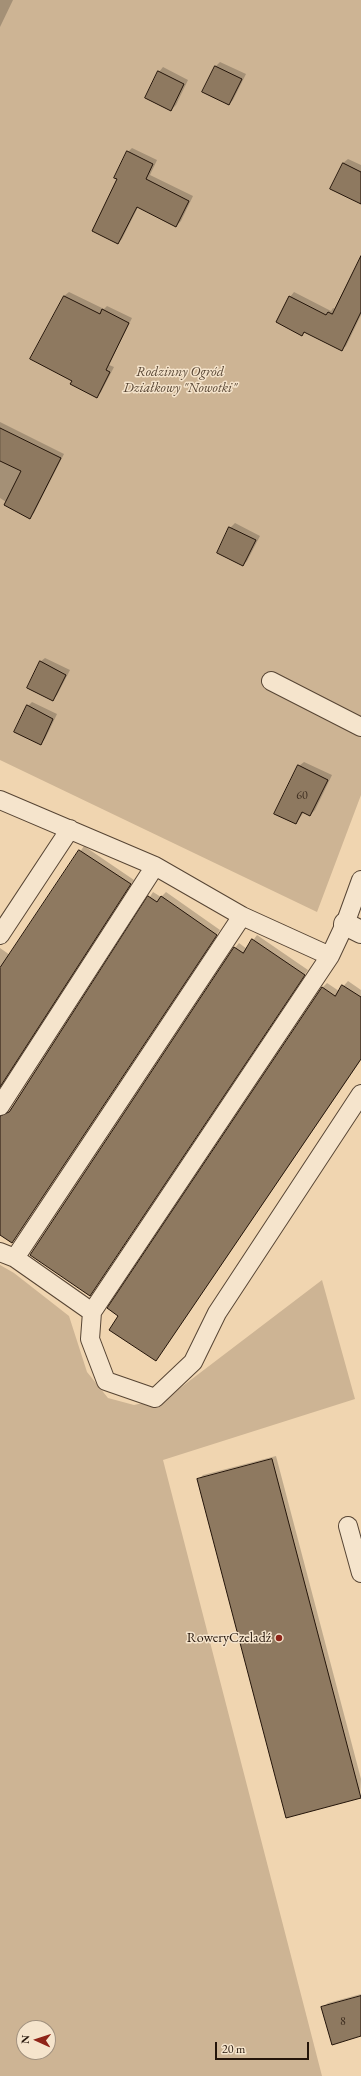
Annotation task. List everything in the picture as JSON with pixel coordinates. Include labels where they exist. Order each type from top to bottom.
[{"type":"lane","points":[[271,681],[361,727]]},
{"type":"lane","points":[[0,800],[155,866],[242,916],[330,956]]},
{"type":"lane","points":[[0,935],[70,829]]},
{"type":"lane","points":[[0,1106],[155,866]]},
{"type":"lane","points":[[361,880],[353,928],[330,956],[92,1312],[90,1339],[106,1381],[156,1398],[193,1362],[217,1313],[361,1094]]},
{"type":"lane","points":[[92,1312],[8,1255],[242,916]]},
{"type":"lane","points":[[348,1526],[361,1573]]},
{"type":"green space","name":"Rodzinny Ogród Działkowy \"Nowotki\"","points":[[0,0],[361,0],[361,795],[317,912],[0,760]]},
{"type":"green space","points":[[0,1265],[14,1273],[69,1316],[87,1372],[108,1398],[134,1405],[167,1398],[322,1280],[355,1399],[163,1460],[322,2076],[0,2076]]},
{"type":"building","points":[[215,66],[242,79],[229,105],[202,92]]},
{"type":"building","points":[[158,71],[184,84],[171,111],[145,98]]},
{"type":"building","points":[[127,151],[153,164],[146,179],[189,201],[176,227],[137,207],[118,244],[92,231],[117,179],[114,178]]},
{"type":"building","points":[[343,163],[361,172],[361,204],[330,189]]},
{"type":"building","points":[[361,256],[361,312],[342,351],[304,332],[302,336],[276,322],[289,296],[326,315],[328,312],[332,314]]},
{"type":"building","points":[[64,296],[100,314],[102,309],[129,323],[106,370],[110,372],[97,398],[70,384],[72,381],[30,359]]},
{"type":"building","points":[[0,428],[61,458],[30,519],[4,505],[21,471],[0,461]]},
{"type":"building","points":[[229,527],[256,540],[243,566],[217,553]]},
{"type":"building","points":[[40,661],[66,675],[53,701],[27,688]]},
{"type":"building","points":[[27,705],[53,719],[41,745],[14,732]]},
{"type":"building","points":[[298,765],[328,780],[310,816],[302,812],[296,824],[274,814]]},
{"type":"building","points":[[79,850],[131,884],[0,1087],[0,968]]},
{"type":"building","points":[[148,896],[157,902],[161,896],[217,935],[12,1243],[0,1235],[0,1116],[9,1112]]},
{"type":"building","points":[[252,939],[305,975],[90,1296],[30,1255],[234,947],[243,953]]},
{"type":"building","points":[[342,985],[361,997],[361,1059],[156,1361],[109,1330],[118,1316],[107,1308],[322,987],[335,996]]},
{"type":"building","name":"RoweryCzeladź","points":[[272,1459],[361,1798],[286,1818],[197,1479]]},
{"type":"building","points":[[361,1996],[361,2036],[332,2045],[321,2007]]},
{"type":"place","name":"RoweryCzeladź","points":[[279,1638]]}]
